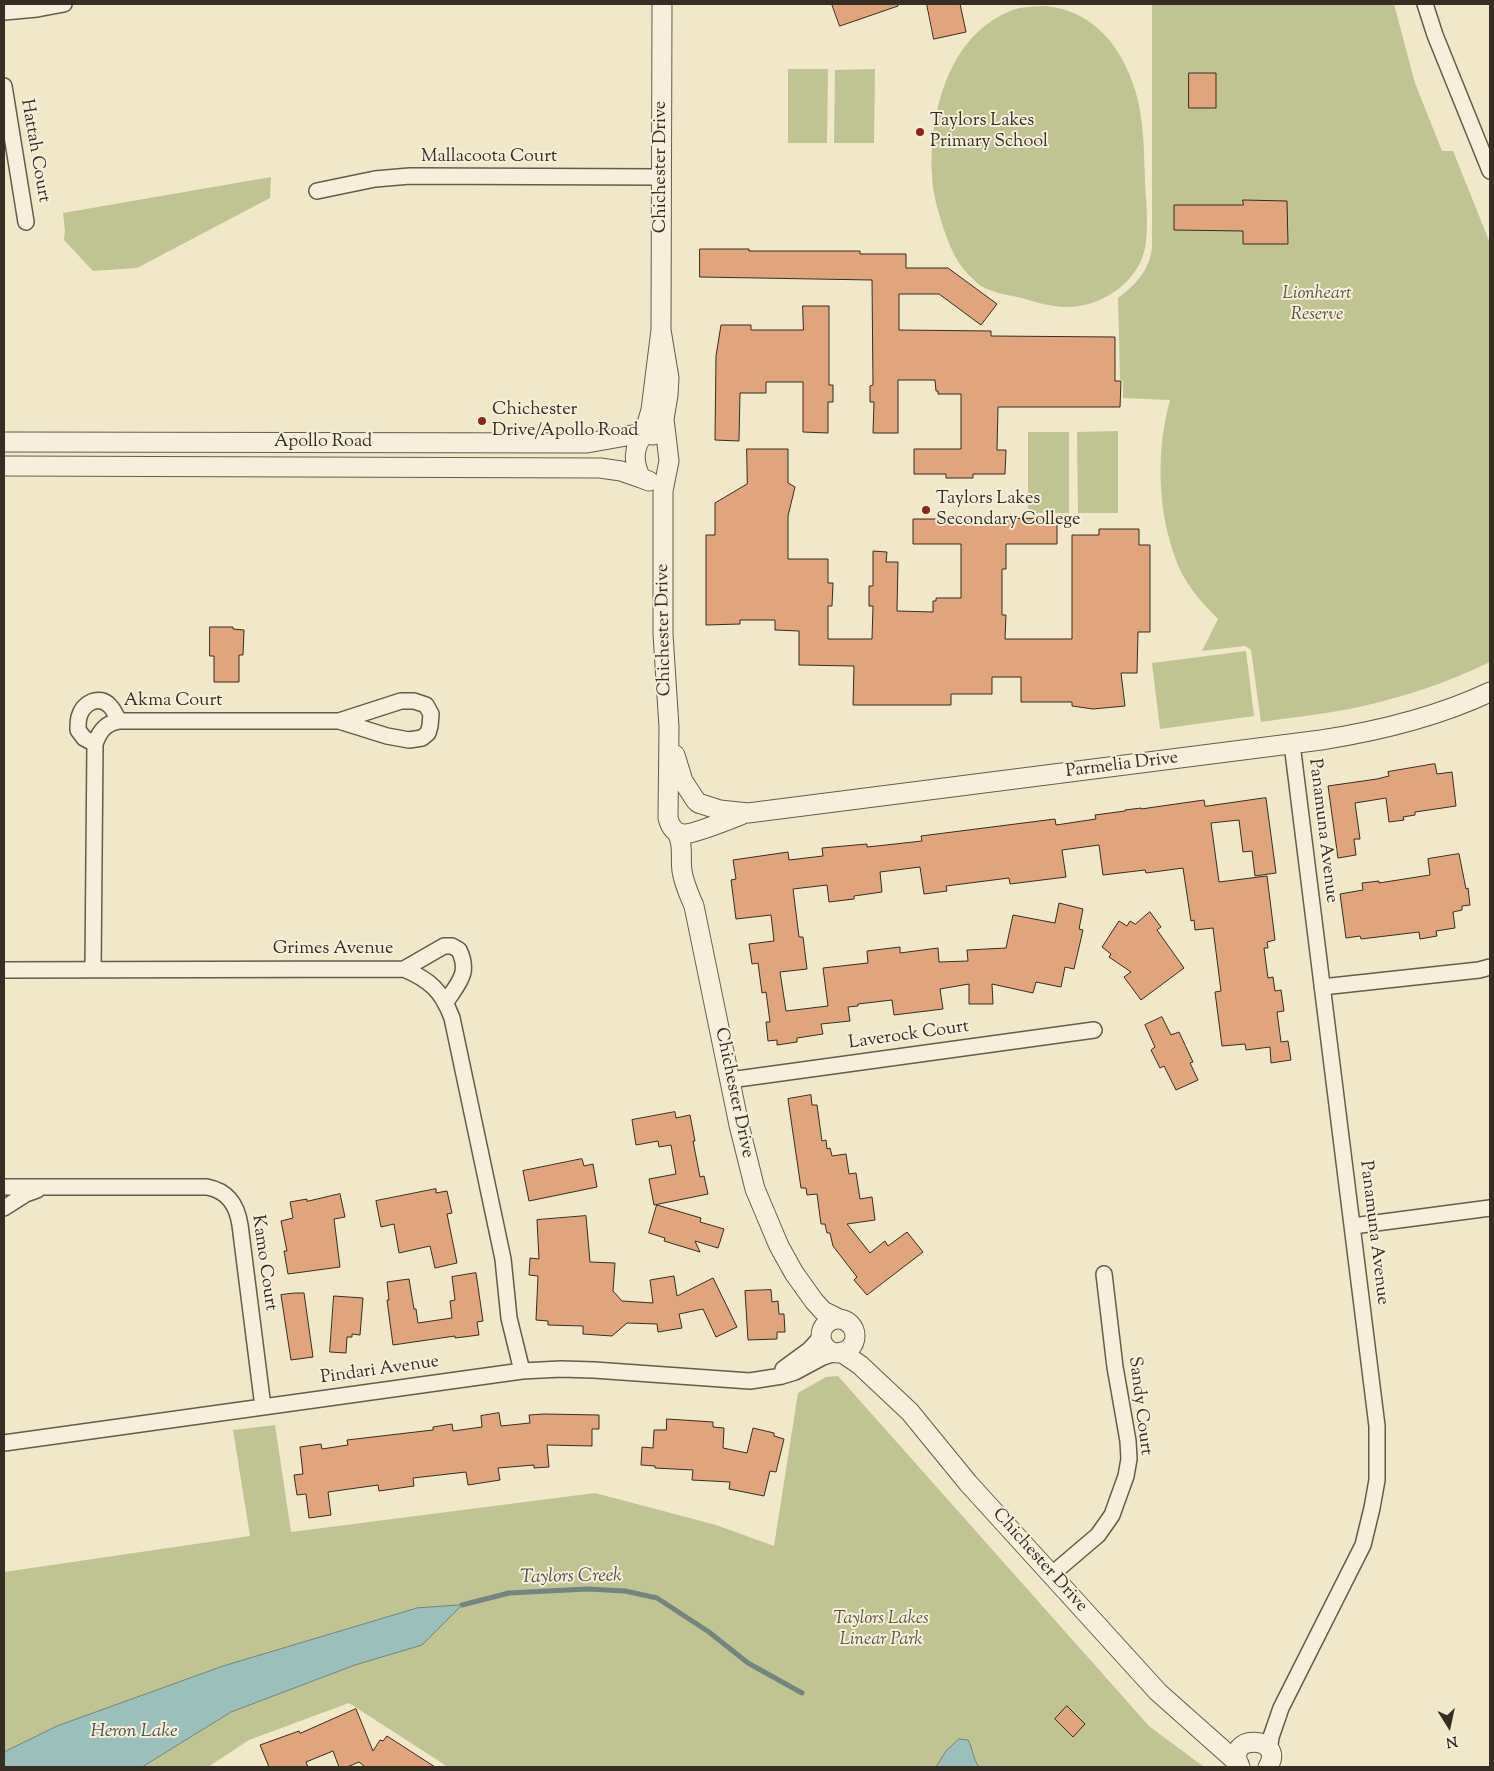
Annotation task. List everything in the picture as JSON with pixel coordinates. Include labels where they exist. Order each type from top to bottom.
[{"type":"street","points":[[4,12],[64,4]]},
{"type":"street","name":"Chichester Drive","points":[[643,435],[651,410],[661,330],[662,4]]},
{"type":"street","points":[[1425,4],[1435,35],[1490,171]]},
{"type":"street","name":"Hattah Court","points":[[4,86],[26,222]]},
{"type":"street","name":"Mallacoota Court","points":[[317,191],[375,179],[410,176],[662,177]]},
{"type":"street","name":"Chichester Drive","points":[[661,330],[669,378],[664,413],[667,442]]},
{"type":"street","name":"Apollo Road","points":[[4,442],[587,443],[632,435],[643,435]]},
{"type":"street","points":[[643,435],[660,437],[667,442],[670,461],[665,476],[649,480],[641,478],[636,469],[637,447],[643,435]]},
{"type":"street","name":"Apollo Road","points":[[4,466],[600,468],[615,470],[641,478]]},
{"type":"street","name":"Chichester Drive","points":[[665,476],[663,491],[663,634],[668,727],[668,813]]},
{"type":"street","name":"Chichester Drive","points":[[641,478],[663,533]]},
{"type":"street","name":"Parmelia Drive","points":[[699,829],[748,813],[1349,736],[1407,722],[1462,704],[1490,692]]},
{"type":"street","points":[[93,970],[94,744],[84,738],[78,730],[79,717],[84,707],[92,701],[100,701],[110,706],[119,721]]},
{"type":"street","points":[[401,701],[414,701],[426,705],[431,714],[428,733],[422,738],[409,740],[387,736],[339,721],[401,701]]},
{"type":"street","name":"Akma Court","points":[[94,744],[104,726],[119,721],[339,721]]},
{"type":"street","name":"Chichester Drive","points":[[668,727],[678,772],[688,791],[697,802]]},
{"type":"street","name":"Panamuna Avenue","points":[[1262,1751],[1271,1737],[1281,1708],[1363,1545],[1377,1480],[1377,1426],[1292,744]]},
{"type":"street","points":[[682,799],[689,799],[697,802],[703,812],[703,818],[699,829],[689,834],[677,832],[669,822],[668,813],[671,806],[682,799]]},
{"type":"street","name":"Parmelia Drive","points":[[697,802],[720,810],[748,813]]},
{"type":"street","name":"Chichester Drive","points":[[694,906],[694,855],[699,829]]},
{"type":"street","name":"Chichester Drive","points":[[677,832],[682,847],[682,871],[694,906],[743,1142],[755,1189],[779,1246],[794,1273],[814,1301],[823,1310],[839,1319]]},
{"type":"street","points":[[404,969],[444,946],[452,946],[459,950],[463,958],[464,975],[446,1002]]},
{"type":"street","points":[[1322,987],[1479,970],[1490,967]]},
{"type":"street","name":"Grimes Avenue","points":[[4,970],[404,969],[427,980],[446,1002],[452,1018],[503,1259],[514,1372]]},
{"type":"street","name":"Laverock Court","points":[[730,1080],[1094,1030]]},
{"type":"street","name":"Kamo Court","points":[[4,1187],[207,1187],[216,1189],[229,1197],[238,1212],[263,1407]]},
{"type":"street","points":[[4,1208],[26,1194],[40,1188]]},
{"type":"street","points":[[1353,1226],[1490,1208]]},
{"type":"street","name":"Chichester Drive","points":[[794,1273],[821,1335]]},
{"type":"street","name":"Sandy Court","points":[[1051,1575],[1098,1535],[1112,1515],[1126,1476],[1129,1459],[1104,1274]]},
{"type":"street","points":[[834,1319],[839,1319],[849,1323],[854,1333],[853,1343],[846,1350],[840,1352],[829,1350],[825,1346],[821,1335],[826,1324],[834,1319]]},
{"type":"street","name":"Chichester Drive","points":[[854,1333],[863,1353],[888,1390]]},
{"type":"street","name":"Pindari Avenue","points":[[764,1378],[795,1362],[809,1350],[821,1335]]},
{"type":"street","name":"Chichester Drive","points":[[840,1352],[860,1365],[910,1412],[968,1483],[1158,1692],[1239,1766]]},
{"type":"street","name":"Pindari Avenue","points":[[4,1443],[514,1372],[561,1368],[750,1381],[795,1372],[823,1357],[840,1352]]},
{"type":"street","name":"Chichester Drive","points":[[1197,1726],[1262,1751],[1285,1767]]},
{"type":"street","points":[[1239,1766],[1239,1751],[1245,1744],[1262,1751]]},
{"type":"green space","name":"Lionheart Reserve","points":[[1152,4],[1394,4],[1415,83],[1442,151],[1453,151],[1490,243],[1490,662],[1409,694],[1376,703],[1335,712],[1261,722],[1251,650],[1245,646],[1202,651],[1218,619],[1194,592],[1179,568],[1165,521],[1162,500],[1162,439],[1170,400],[1123,398],[1123,381],[1120,379],[1118,298],[1141,276],[1148,263],[1152,248]]},
{"type":"green space","points":[[1045,6],[1062,9],[1078,15],[1092,23],[1104,34],[1123,61],[1130,77],[1139,104],[1142,126],[1147,224],[1145,248],[1141,261],[1134,273],[1114,292],[1090,304],[1076,307],[1051,306],[1001,294],[983,287],[977,282],[962,267],[951,248],[937,208],[932,181],[934,127],[946,80],[957,59],[970,40],[987,24],[1013,10]]},
{"type":"green space","points":[[788,69],[828,69],[827,143],[788,143]]},
{"type":"green space","points":[[875,69],[874,143],[834,143],[835,70]]},
{"type":"green space","points":[[271,177],[270,198],[137,268],[93,271],[64,240],[63,213]]},
{"type":"green space","points":[[1118,431],[1118,513],[1078,513],[1077,432]]},
{"type":"green space","points":[[1028,432],[1069,432],[1069,513],[1028,513]]},
{"type":"green space","points":[[1246,651],[1254,716],[1160,729],[1152,663]]},
{"type":"green space","name":"Taylors Lakes Linear Park","points":[[838,1376],[1149,1726],[1204,1767],[448,1767],[349,1703],[249,1740],[208,1767],[4,1767],[4,1572],[250,1536],[233,1430],[275,1425],[291,1532],[595,1493],[716,1525],[774,1546],[798,1393],[826,1377]]},
{"type":"water","name":"Heron Lake","points":[[462,1605],[422,1645],[355,1665],[231,1712],[142,1767],[4,1767],[4,1752],[57,1726],[223,1666],[417,1608]]},
{"type":"water","points":[[959,1739],[968,1740],[979,1767],[936,1767],[946,1751]]},
{"type":"building","points":[[832,4],[898,4],[898,6],[840,26]]},
{"type":"building","points":[[927,4],[960,4],[966,32],[934,39]]},
{"type":"building","points":[[1189,73],[1216,73],[1216,108],[1189,108]]},
{"type":"building","points":[[1243,200],[1287,201],[1288,244],[1243,244],[1243,231],[1174,230],[1174,205],[1243,205]]},
{"type":"building","points":[[700,249],[860,251],[860,254],[906,254],[906,268],[948,268],[997,304],[981,325],[939,294],[899,294],[899,330],[991,331],[991,336],[1115,337],[1115,381],[1121,381],[1120,407],[998,407],[997,450],[1006,450],[1005,474],[973,474],[973,478],[946,478],[946,474],[914,474],[914,449],[961,449],[961,394],[938,394],[935,380],[898,380],[898,433],[873,433],[874,402],[870,402],[870,386],[873,385],[872,280],[700,277]]},
{"type":"building","points":[[803,306],[829,306],[829,385],[833,385],[833,402],[828,402],[828,433],[803,432],[803,382],[766,382],[766,393],[740,393],[739,441],[715,440],[716,356],[721,325],[751,325],[751,330],[803,330]]},
{"type":"building","points":[[747,449],[788,449],[788,483],[795,487],[788,516],[788,559],[828,559],[828,583],[833,583],[832,606],[828,606],[828,639],[872,639],[873,606],[869,606],[869,586],[873,586],[873,551],[887,552],[886,562],[898,562],[897,611],[933,612],[933,601],[936,601],[936,598],[961,598],[961,544],[913,544],[913,519],[949,519],[949,516],[971,516],[971,519],[1057,518],[1057,544],[1006,544],[1006,569],[1002,569],[1002,615],[1006,615],[1005,639],[1072,639],[1072,535],[1099,535],[1099,529],[1139,529],[1139,545],[1150,545],[1150,632],[1138,632],[1137,673],[1121,673],[1125,706],[1093,709],[1072,706],[1072,702],[1021,702],[1021,677],[992,677],[992,694],[951,694],[951,705],[853,705],[854,666],[799,665],[799,631],[775,630],[775,620],[740,620],[740,624],[706,625],[706,535],[715,535],[715,503],[747,484]]},
{"type":"building","points":[[210,627],[233,627],[233,629],[244,630],[243,655],[239,655],[239,682],[214,682],[214,656],[210,656]]},
{"type":"building","points":[[1435,764],[1437,774],[1452,772],[1456,806],[1415,812],[1415,815],[1403,817],[1404,820],[1389,822],[1386,798],[1355,803],[1360,839],[1354,839],[1356,855],[1338,858],[1328,786],[1377,779],[1389,776],[1388,772]]},
{"type":"building","points":[[1266,798],[1276,873],[1255,876],[1252,851],[1243,852],[1239,820],[1211,823],[1219,882],[1267,876],[1275,940],[1267,942],[1268,948],[1264,948],[1268,978],[1273,977],[1275,991],[1281,990],[1284,1011],[1277,1012],[1281,1042],[1288,1041],[1291,1060],[1271,1063],[1270,1047],[1246,1050],[1245,1044],[1222,1046],[1215,992],[1221,991],[1213,928],[1195,930],[1194,920],[1191,921],[1183,868],[1146,873],[1145,870],[1103,875],[1099,845],[1062,850],[1066,877],[1010,884],[1009,878],[946,886],[947,891],[924,894],[920,867],[880,872],[882,892],[854,896],[854,899],[829,902],[827,885],[793,889],[799,937],[803,937],[807,969],[780,972],[786,1011],[828,1006],[823,968],[868,963],[867,951],[900,947],[900,953],[938,948],[939,962],[968,961],[967,950],[1006,948],[1013,915],[1055,923],[1059,903],[1083,909],[1079,929],[1083,930],[1074,969],[1065,967],[1061,987],[1036,982],[1033,993],[992,984],[993,1004],[969,1004],[969,984],[940,989],[943,1009],[894,1015],[892,1000],[858,1004],[858,1006],[848,1007],[850,1021],[821,1024],[823,1034],[797,1038],[797,1042],[777,1045],[777,1040],[768,1041],[766,1022],[770,1022],[766,992],[762,993],[758,963],[752,964],[749,944],[774,941],[771,915],[736,919],[731,880],[736,879],[733,860],[788,852],[789,860],[823,856],[822,848],[867,844],[867,847],[922,841],[921,836],[1055,819],[1056,825],[1096,819],[1095,815],[1204,800],[1205,806]]},
{"type":"building","points":[[1459,854],[1466,889],[1468,888],[1470,905],[1462,906],[1462,910],[1453,912],[1455,928],[1436,931],[1437,936],[1420,939],[1419,932],[1361,939],[1360,936],[1346,938],[1340,894],[1363,890],[1362,883],[1379,881],[1379,883],[1430,875],[1428,859]]},
{"type":"building","points":[[1150,912],[1161,927],[1157,930],[1184,968],[1141,1000],[1124,977],[1131,972],[1109,957],[1111,954],[1102,947],[1119,921],[1127,926],[1130,921],[1135,924]]},
{"type":"building","points":[[1162,1017],[1171,1035],[1179,1032],[1193,1062],[1190,1063],[1198,1080],[1176,1090],[1164,1066],[1160,1068],[1151,1050],[1155,1047],[1145,1025]]},
{"type":"building","points":[[811,1095],[812,1105],[817,1105],[822,1141],[826,1140],[827,1149],[830,1148],[832,1156],[846,1154],[849,1174],[856,1173],[860,1199],[872,1197],[875,1220],[847,1224],[870,1253],[885,1241],[888,1246],[907,1232],[923,1252],[867,1295],[854,1280],[857,1277],[833,1246],[830,1233],[827,1233],[825,1224],[821,1224],[817,1194],[807,1195],[806,1188],[801,1188],[788,1099]]},
{"type":"building","points":[[675,1112],[676,1118],[690,1115],[700,1177],[704,1176],[708,1194],[654,1205],[649,1179],[676,1174],[671,1145],[659,1147],[658,1141],[636,1145],[632,1120]]},
{"type":"building","points":[[582,1159],[584,1166],[593,1164],[597,1187],[529,1201],[523,1171]]},
{"type":"building","points":[[436,1189],[436,1193],[447,1191],[452,1213],[447,1214],[457,1263],[435,1268],[430,1246],[399,1253],[394,1224],[381,1227],[376,1201]]},
{"type":"building","points":[[340,1194],[345,1217],[334,1219],[340,1267],[288,1274],[284,1251],[287,1251],[281,1221],[293,1218],[290,1202],[307,1199],[307,1201]]},
{"type":"building","points":[[657,1205],[701,1218],[700,1222],[724,1229],[718,1248],[695,1241],[700,1252],[664,1241],[665,1238],[649,1233]]},
{"type":"building","points":[[586,1216],[590,1262],[615,1263],[613,1291],[622,1301],[653,1303],[650,1280],[674,1276],[677,1296],[713,1278],[737,1327],[716,1337],[703,1309],[679,1314],[682,1328],[658,1332],[657,1324],[627,1323],[612,1336],[583,1334],[583,1326],[548,1325],[548,1321],[536,1320],[538,1276],[529,1275],[530,1258],[539,1259],[537,1220]]},
{"type":"building","points":[[476,1273],[483,1321],[477,1322],[479,1335],[455,1338],[455,1336],[393,1345],[387,1300],[389,1300],[387,1282],[409,1279],[418,1323],[452,1318],[450,1301],[455,1300],[452,1277]]},
{"type":"building","points":[[771,1290],[772,1302],[778,1301],[779,1314],[784,1314],[785,1332],[777,1332],[777,1339],[748,1340],[745,1291]]},
{"type":"building","points":[[304,1293],[313,1357],[291,1360],[281,1295]]},
{"type":"building","points":[[334,1296],[363,1298],[360,1335],[352,1334],[352,1337],[347,1337],[346,1353],[330,1352]]},
{"type":"building","points":[[499,1413],[501,1426],[530,1423],[529,1415],[599,1415],[599,1429],[592,1429],[592,1446],[547,1445],[549,1467],[534,1468],[534,1465],[498,1468],[500,1480],[468,1485],[466,1472],[413,1478],[414,1486],[379,1491],[378,1485],[328,1492],[331,1515],[309,1518],[306,1494],[297,1495],[294,1475],[303,1474],[300,1447],[321,1444],[322,1449],[348,1445],[347,1440],[433,1430],[433,1427],[452,1424],[453,1431],[482,1427],[481,1416]]},
{"type":"building","points":[[667,1419],[713,1422],[713,1427],[724,1428],[723,1448],[747,1453],[753,1428],[774,1433],[774,1436],[784,1439],[776,1472],[770,1471],[764,1496],[729,1489],[730,1482],[692,1480],[693,1470],[655,1468],[655,1466],[641,1465],[642,1447],[653,1448],[654,1430],[666,1430]]},
{"type":"building","points":[[1067,1706],[1085,1724],[1073,1737],[1055,1719]]},
{"type":"building","points":[[356,1709],[373,1751],[380,1740],[383,1741],[387,1736],[435,1767],[363,1767],[359,1762],[347,1767],[339,1767],[333,1751],[306,1762],[308,1767],[269,1767],[260,1745],[299,1731],[300,1733]]},
{"type":"waterway","name":"Taylors Creek","points":[[462,1605],[509,1593],[587,1589],[625,1591],[657,1598],[709,1632],[748,1663],[802,1693]]},
{"type":"place","name":"Taylors Lakes Primary School","points":[[920,132]]},
{"type":"place","name":"Chichester Drive/Apollo Road","points":[[482,421]]},
{"type":"place","name":"Taylors Lakes Secondary College","points":[[926,510]]}]
